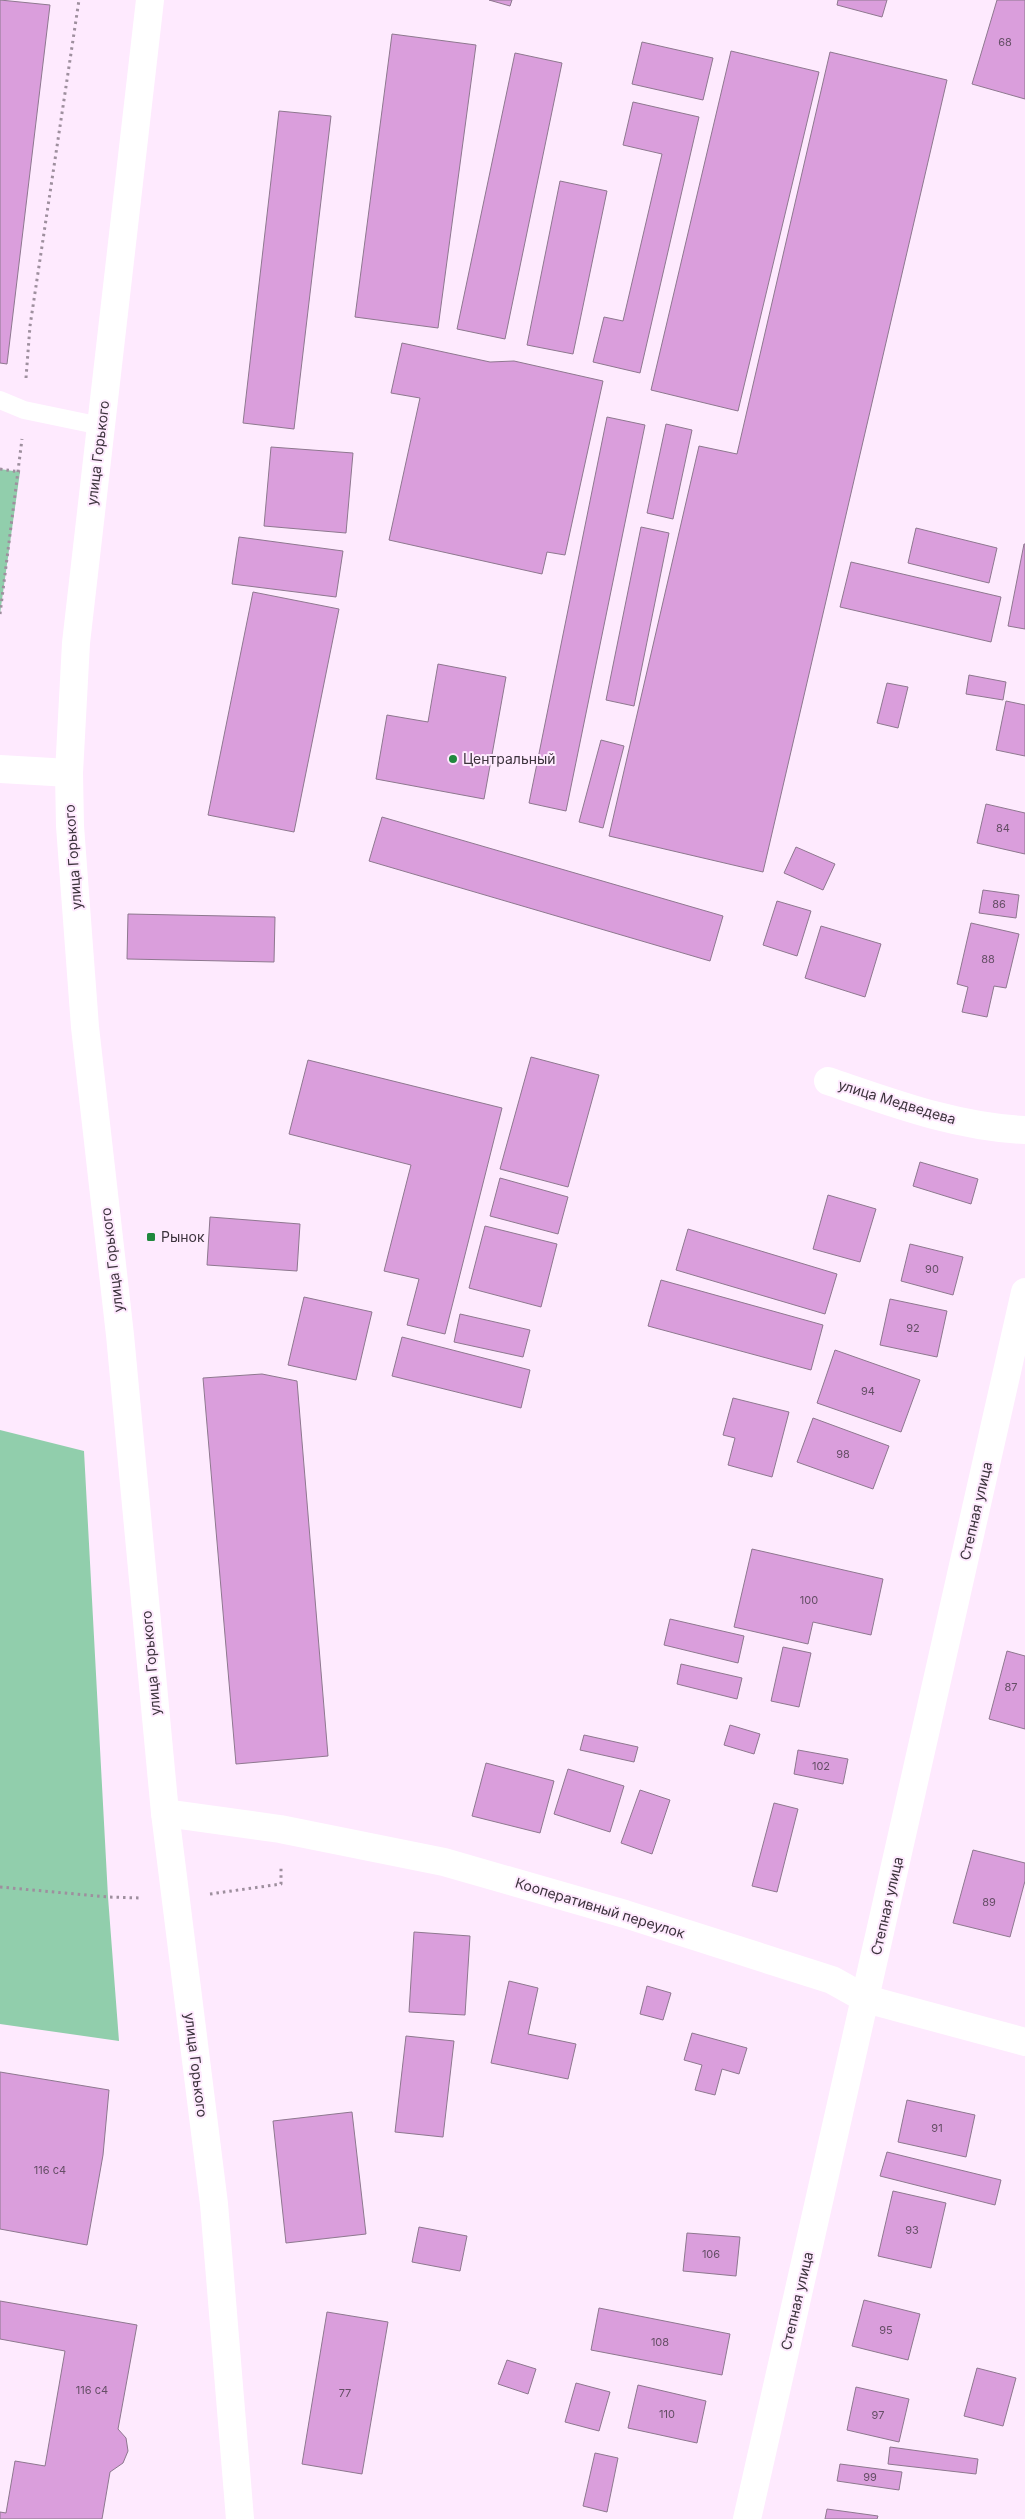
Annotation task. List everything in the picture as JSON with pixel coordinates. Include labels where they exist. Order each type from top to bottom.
[{"type":"street","name":"улица Горького","points":[[150,0],[76,643],[69,773],[70,826],[84,1027],[120,1335],[165,1813],[214,2204],[240,2519]]},
{"type":"street","points":[[0,769],[69,773]]},
{"type":"street","name":"улица Медведева","points":[[828,1081],[938,1118],[1001,1129],[1025,1130]]},
{"type":"street","name":"Степная улица","points":[[747,2519],[1025,1292]]},
{"type":"street","name":"Кооперативный переулок","points":[[165,1813],[280,1829],[444,1862],[653,1923],[832,1980],[866,1999],[1025,2042]]},
{"type":"lane","points":[[0,400],[24,410],[101,426]]},
{"type":"path","points":[[0,614],[1,594],[20,472],[30,326],[79,0]]},
{"type":"path","points":[[0,469],[20,472]]},
{"type":"green space","points":[[0,469],[20,472],[0,614]]},
{"type":"green space","points":[[0,1430],[84,1451],[108,1897],[119,2041],[0,2024]]},
{"type":"building","points":[[0,0],[50,5],[7,364],[0,363]]},
{"type":"building","points":[[489,0],[512,0],[510,6]]},
{"type":"building","points":[[838,0],[887,0],[882,17],[837,5]]},
{"type":"building","points":[[997,0],[1025,0],[1025,99],[972,84]]},
{"type":"building","points":[[392,34],[476,45],[438,328],[355,317]]},
{"type":"building","points":[[642,42],[713,58],[703,100],[632,84]]},
{"type":"building","points":[[731,51],[819,72],[738,411],[651,390]]},
{"type":"building","points":[[830,52],[947,80],[763,872],[609,836],[699,446],[737,454]]},
{"type":"building","points":[[515,53],[562,63],[505,339],[457,329]]},
{"type":"building","points":[[633,102],[699,117],[640,373],[593,362],[604,317],[623,321],[662,154],[623,145]]},
{"type":"building","points":[[279,111],[331,116],[294,429],[243,423]]},
{"type":"building","points":[[560,181],[607,191],[573,354],[527,345]]},
{"type":"building","points":[[402,343],[490,362],[514,361],[603,381],[565,555],[547,552],[542,574],[389,540],[420,398],[391,393]]},
{"type":"building","points":[[607,417],[645,425],[566,811],[529,803]]},
{"type":"building","points":[[666,424],[692,430],[673,519],[647,513]]},
{"type":"building","points":[[271,447],[353,453],[346,533],[264,526]]},
{"type":"building","points":[[641,527],[669,533],[634,706],[606,700]]},
{"type":"building","points":[[916,528],[997,548],[989,583],[908,563]]},
{"type":"building","points":[[239,537],[343,551],[336,597],[232,584]]},
{"type":"building","points":[[1025,544],[1025,629],[1008,626]]},
{"type":"building","points":[[851,562],[1001,597],[991,642],[840,607]]},
{"type":"building","points":[[253,592],[339,609],[294,832],[208,815]]},
{"type":"building","points":[[438,664],[506,677],[484,799],[376,779],[387,715],[428,722]]},
{"type":"building","points":[[969,675],[1006,682],[1003,700],[966,694]]},
{"type":"building","points":[[887,683],[908,687],[898,728],[877,723]]},
{"type":"building","points":[[1006,701],[1025,705],[1025,756],[996,750]]},
{"type":"building","points":[[601,740],[624,746],[603,828],[579,822]]},
{"type":"building","points":[[986,804],[1025,813],[1025,854],[977,843]]},
{"type":"building","points":[[382,817],[723,916],[710,961],[369,861]]},
{"type":"building","points":[[796,847],[835,864],[823,890],[784,873]]},
{"type":"building","points":[[983,890],[1019,895],[1016,918],[979,913]]},
{"type":"building","points":[[777,901],[811,911],[797,956],[763,945]]},
{"type":"building","points":[[128,914],[275,917],[274,962],[127,959]]},
{"type":"building","points":[[971,923],[1019,934],[1006,988],[994,986],[987,1017],[962,1012],[968,987],[957,984]]},
{"type":"building","points":[[821,926],[881,944],[865,997],[805,978]]},
{"type":"building","points":[[531,1057],[599,1075],[568,1187],[500,1169]]},
{"type":"building","points":[[308,1060],[502,1108],[445,1334],[407,1325],[419,1279],[384,1271],[411,1165],[289,1134]]},
{"type":"building","points":[[920,1162],[978,1179],[971,1204],[913,1186]]},
{"type":"building","points":[[500,1178],[568,1197],[558,1234],[490,1216]]},
{"type":"building","points":[[828,1195],[876,1209],[860,1262],[813,1249]]},
{"type":"building","points":[[210,1217],[300,1224],[297,1271],[207,1265]]},
{"type":"building","points":[[485,1226],[557,1244],[541,1307],[469,1288]]},
{"type":"building","points":[[688,1229],[837,1274],[825,1314],[676,1270]]},
{"type":"building","points":[[910,1244],[963,1257],[953,1295],[901,1281]]},
{"type":"building","points":[[661,1280],[823,1325],[811,1370],[648,1326]]},
{"type":"building","points":[[304,1297],[372,1312],[356,1380],[288,1365]]},
{"type":"building","points":[[890,1299],[947,1311],[937,1357],[880,1345]]},
{"type":"building","points":[[460,1314],[530,1330],[523,1357],[454,1342]]},
{"type":"building","points":[[402,1337],[530,1370],[521,1408],[392,1376]]},
{"type":"building","points":[[835,1350],[920,1380],[901,1432],[817,1403]]},
{"type":"building","points":[[262,1374],[297,1381],[328,1756],[236,1764],[203,1378]]},
{"type":"building","points":[[733,1398],[789,1412],[772,1477],[728,1465],[735,1438],[723,1435]]},
{"type":"building","points":[[813,1418],[889,1446],[873,1489],[797,1462]]},
{"type":"building","points":[[752,1549],[883,1579],[871,1635],[813,1622],[808,1644],[734,1627]]},
{"type":"building","points":[[670,1619],[744,1636],[738,1663],[664,1645]]},
{"type":"building","points":[[783,1647],[811,1653],[799,1707],[771,1701]]},
{"type":"building","points":[[1007,1651],[1025,1656],[1025,1729],[989,1719]]},
{"type":"building","points":[[681,1664],[742,1678],[737,1699],[677,1684]]},
{"type":"building","points":[[730,1725],[760,1734],[754,1754],[724,1745]]},
{"type":"building","points":[[584,1735],[638,1747],[634,1762],[580,1750]]},
{"type":"building","points":[[798,1750],[848,1759],[843,1784],[794,1774]]},
{"type":"building","points":[[486,1763],[554,1781],[540,1833],[472,1816]]},
{"type":"building","points":[[568,1769],[624,1786],[610,1832],[554,1814]]},
{"type":"building","points":[[640,1790],[670,1800],[652,1854],[621,1843]]},
{"type":"building","points":[[774,1803],[798,1809],[777,1892],[752,1886]]},
{"type":"building","points":[[973,1850],[1025,1863],[1025,1881],[1010,1937],[953,1923]]},
{"type":"building","points":[[414,1932],[470,1936],[465,2015],[409,2012]]},
{"type":"building","points":[[509,1981],[538,1988],[528,2034],[576,2044],[568,2079],[491,2063]]},
{"type":"building","points":[[647,1986],[671,1993],[663,2020],[640,2014]]},
{"type":"building","points":[[692,2033],[747,2048],[739,2074],[722,2069],[715,2095],[695,2090],[702,2065],[684,2060]]},
{"type":"building","points":[[406,2036],[454,2041],[443,2137],[395,2132]]},
{"type":"building","points":[[0,2072],[109,2090],[103,2155],[87,2245],[0,2229]]},
{"type":"building","points":[[907,2100],[975,2115],[966,2157],[898,2142]]},
{"type":"building","points":[[352,2112],[366,2234],[286,2243],[273,2121]]},
{"type":"building","points":[[887,2152],[1001,2180],[995,2205],[880,2176]]},
{"type":"building","points":[[893,2191],[946,2203],[931,2268],[878,2256]]},
{"type":"building","points":[[419,2227],[467,2236],[460,2271],[412,2262]]},
{"type":"building","points":[[687,2233],[740,2237],[736,2276],[683,2271]]},
{"type":"building","points":[[864,2300],[920,2314],[908,2360],[852,2346]]},
{"type":"building","points":[[0,2301],[137,2325],[118,2429],[126,2438],[128,2451],[123,2463],[110,2472],[102,2519],[0,2519],[0,2512],[6,2513],[15,2461],[45,2466],[65,2351],[0,2339]]},
{"type":"building","points":[[599,2308],[730,2334],[722,2375],[591,2350]]},
{"type":"building","points":[[327,2312],[388,2322],[362,2474],[302,2464]]},
{"type":"building","points":[[507,2360],[536,2369],[528,2394],[498,2384]]},
{"type":"building","points":[[977,2368],[1016,2378],[1003,2426],[964,2416]]},
{"type":"building","points":[[576,2383],[610,2392],[599,2431],[565,2422]]},
{"type":"building","points":[[638,2385],[706,2401],[697,2443],[628,2428]]},
{"type":"building","points":[[856,2387],[909,2399],[899,2442],[847,2430]]},
{"type":"building","points":[[890,2447],[978,2459],[976,2474],[888,2464]]},
{"type":"building","points":[[595,2453],[618,2458],[607,2512],[583,2506]]},
{"type":"building","points":[[840,2464],[902,2472],[899,2490],[837,2481]]},
{"type":"building","points":[[827,2509],[878,2516],[877,2519],[825,2519]]},
{"type":"place","name":"Центральный","points":[[453,759]]},
{"type":"place","name":"Рынок","points":[[151,1237]]}]
